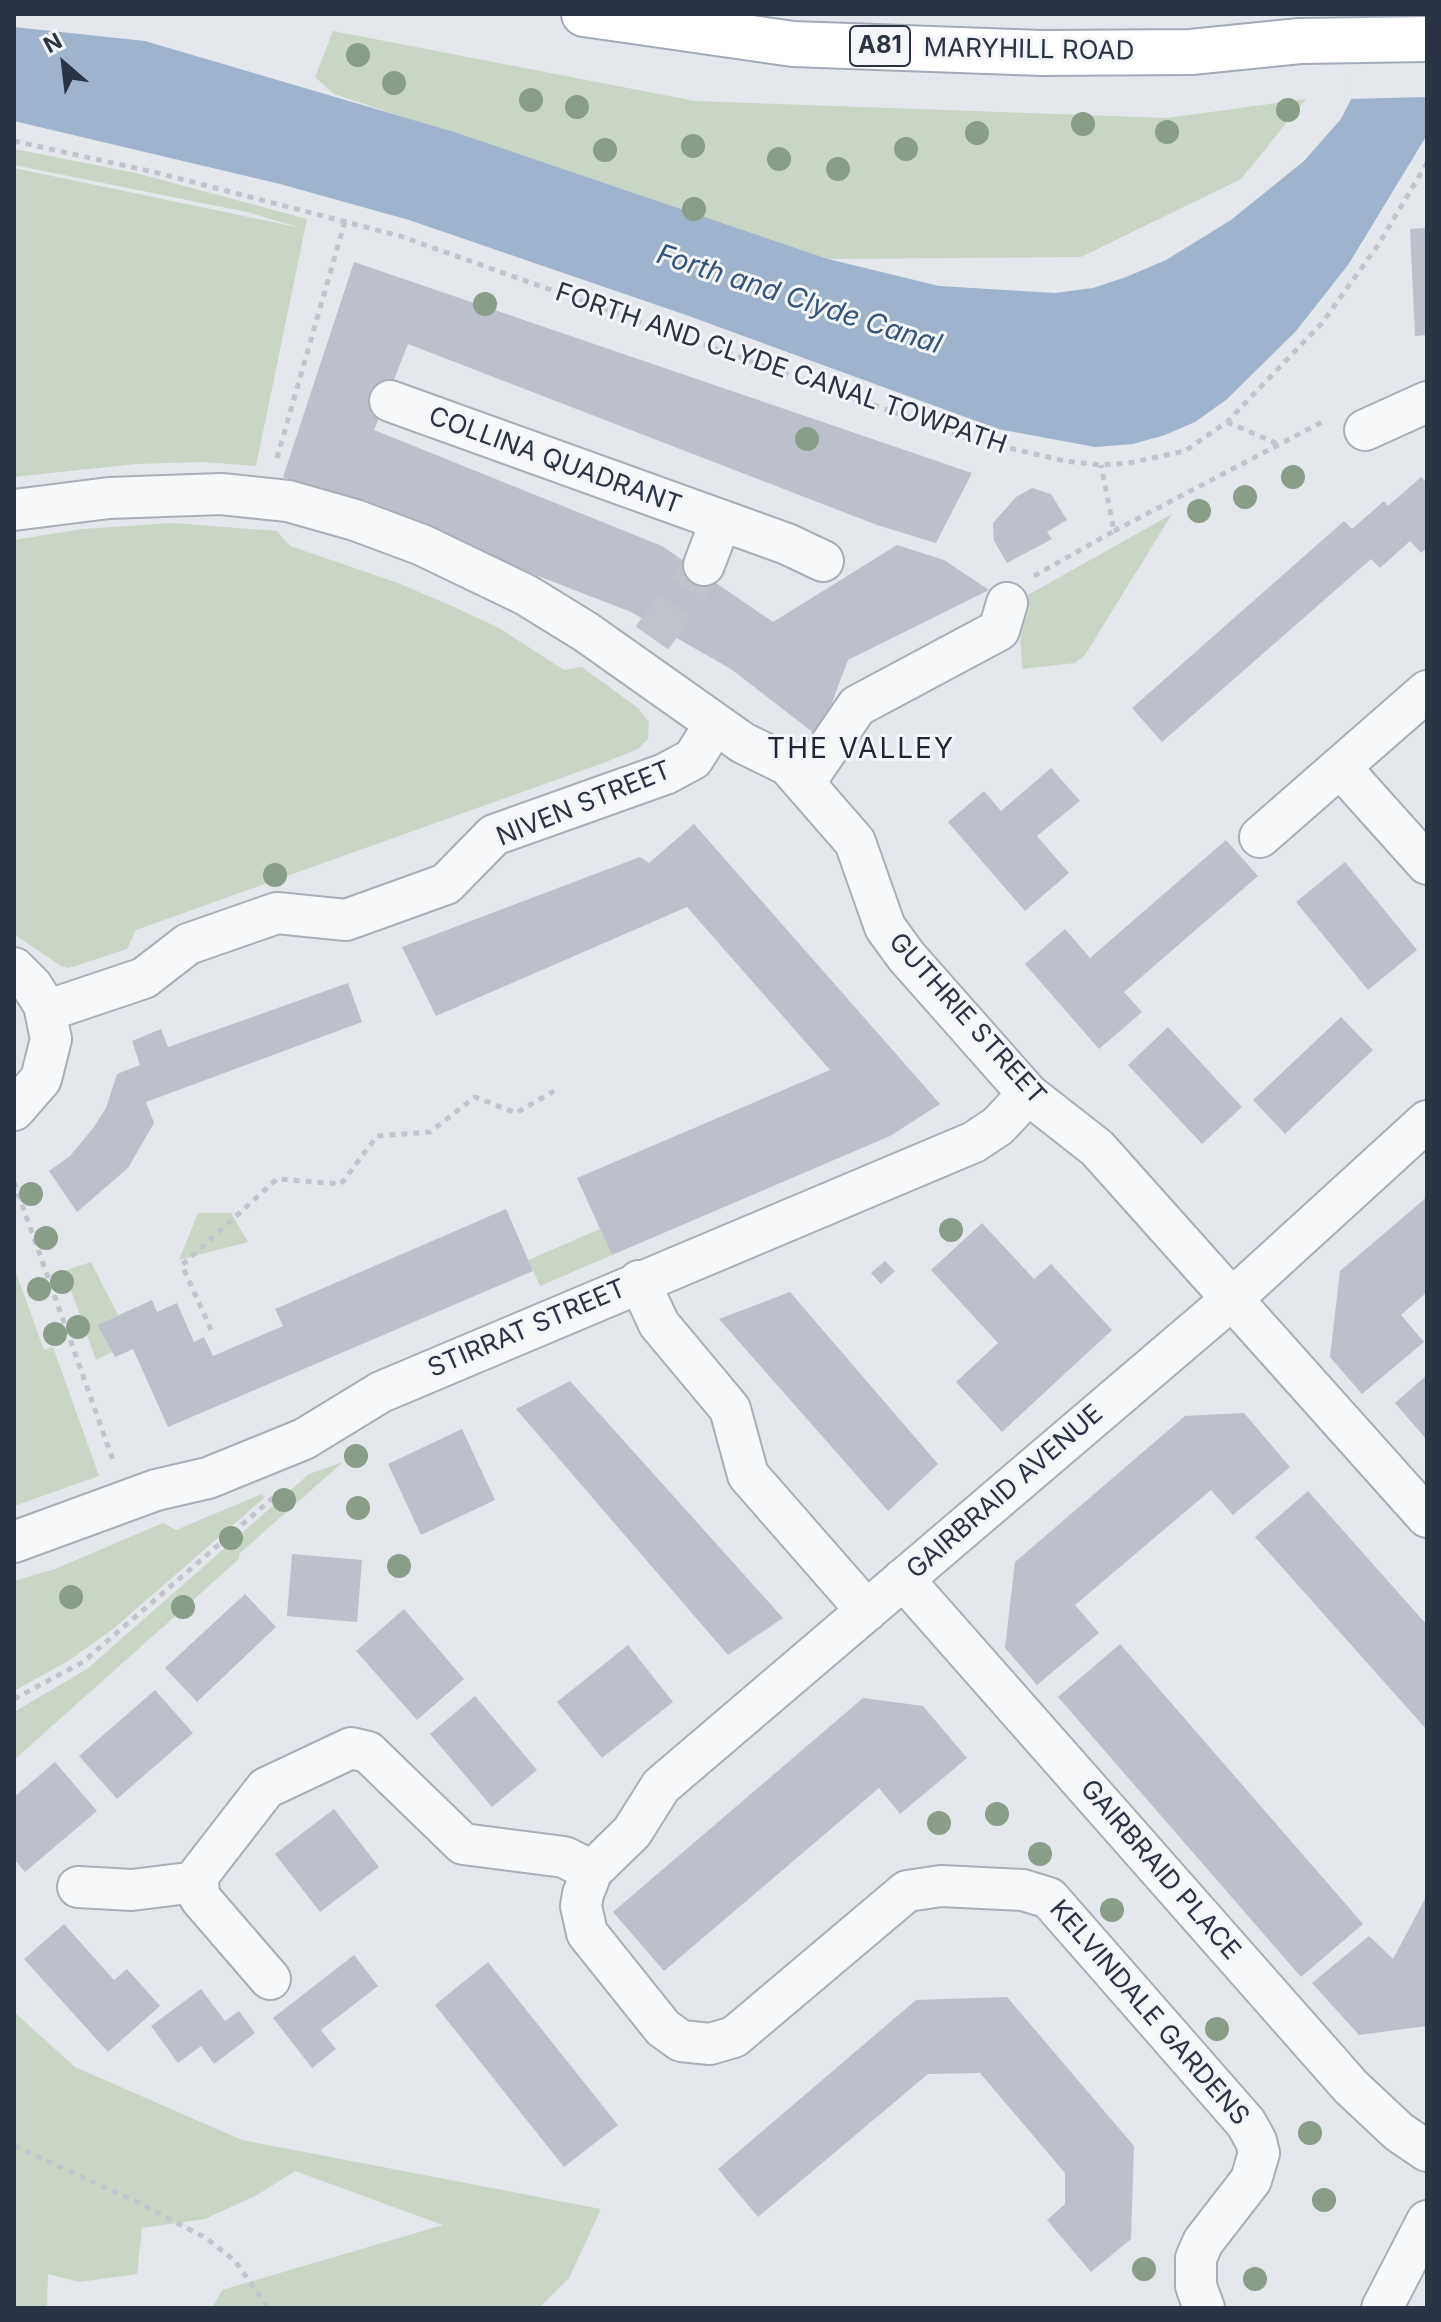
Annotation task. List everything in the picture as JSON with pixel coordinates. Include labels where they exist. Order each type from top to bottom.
[{"type":"main road","name":"MARYHILL ROAD","points":[[584,14],[720,24],[793,44],[1042,53],[1191,52],[1300,41],[1427,39]]},
{"type":"street","name":"COLLINA QUADRANT","points":[[390,401],[721,520],[823,561]]},
{"type":"street","points":[[1365,430],[1427,402]]},
{"type":"street","name":"GUTHRIE STREET","points":[[14,510],[173,494],[265,498],[355,520],[460,562],[643,652],[682,700],[743,743],[788,765],[805,782],[855,842],[879,913],[894,940],[1028,1094],[1087,1137],[1427,1517]]},
{"type":"street","points":[[704,565],[721,520]]},
{"type":"street","points":[[805,782],[857,706],[999,630],[1007,603]]},
{"type":"street","points":[[1260,837],[1427,691]]},
{"type":"street","name":"NIVEN STREET","points":[[46,1011],[144,978],[188,944],[277,913],[346,920],[446,884],[494,835],[680,767],[702,749],[715,724]]},
{"type":"street","points":[[1340,767],[1427,864]]},
{"type":"street","points":[[14,968],[37,991],[51,1032],[48,1060],[37,1086],[14,1110]]},
{"type":"street","name":"STIRRAT STREET","points":[[14,1542],[156,1490],[208,1478],[288,1446],[370,1398],[639,1281],[974,1142],[998,1126],[1028,1094]]},
{"type":"street","name":"GAIRBRAID AVENUE","points":[[592,1871],[632,1832],[661,1786],[1232,1299],[1427,1121]]},
{"type":"street","points":[[639,1281],[659,1324],[730,1409],[748,1475],[867,1611]]},
{"type":"street","name":"GAIRBRAID PLACE","points":[[903,1579],[1351,2087],[1399,2132],[1427,2151]]},
{"type":"street","points":[[270,1979],[200,1898],[196,1882],[213,1852],[266,1788],[351,1748],[368,1752],[463,1844],[564,1857],[592,1871]]},
{"type":"street","name":"KELVINDALE GARDENS","points":[[592,1871],[581,1906],[587,1933],[663,2028],[681,2041],[699,2044],[734,2037],[888,1903],[907,1891],[941,1886],[1023,1890],[1049,1898],[1246,2123],[1256,2141],[1259,2153],[1251,2180],[1203,2242],[1196,2258],[1196,2286],[1204,2308]]},
{"type":"street","points":[[78,1887],[132,1890],[196,1882]]},
{"type":"street","points":[[1382,2308],[1427,2221]]},
{"type":"path","name":"FORTH AND CLYDE CANAL TOWPATH","points":[[14,141],[158,173],[345,221],[445,251],[966,438],[1041,457],[1101,465],[1129,463],[1185,451],[1227,422],[1322,323],[1378,245],[1427,163]]},
{"type":"path","points":[[265,498],[345,221]]},
{"type":"path","points":[[1007,603],[1012,588],[1350,407],[1365,430]]},
{"type":"path","points":[[1227,422],[1278,445]]},
{"type":"path","points":[[1101,465],[1114,531]]},
{"type":"path","points":[[211,1330],[182,1265],[277,1179],[341,1184],[377,1136],[430,1132],[475,1097],[516,1113],[559,1088]]},
{"type":"path","points":[[14,1182],[127,1502]]},
{"type":"path","points":[[14,1699],[68,1673],[99,1650],[295,1479],[288,1446]]},
{"type":"path","points":[[14,2146],[135,2201],[206,2238],[235,2261],[268,2308]]},
{"type":"green space","points":[[333,31],[695,101],[1167,118],[1306,99],[1241,179],[1081,257],[828,259],[334,94],[315,77]]},
{"type":"green space","points":[[14,149],[136,173],[307,219],[256,466],[203,462],[136,464],[14,477],[14,168],[301,228],[247,212],[14,165]]},
{"type":"green space","points":[[1172,514],[1085,655],[1075,663],[1022,669],[1019,612],[1026,596]]},
{"type":"green space","points":[[172,523],[277,531],[290,546],[398,583],[452,606],[499,628],[564,670],[582,667],[638,708],[649,722],[648,739],[638,749],[606,762],[136,930],[127,949],[69,968],[61,966],[14,934],[14,540],[82,529]]},
{"type":"green space","points":[[198,1213],[231,1213],[248,1242],[179,1260]]},
{"type":"green space","points":[[600,1229],[612,1255],[540,1286],[528,1260]]},
{"type":"green space","points":[[91,1262],[118,1315],[97,1325],[112,1352],[96,1360],[64,1271]]},
{"type":"green space","points":[[14,1267],[44,1350],[53,1347],[99,1476],[14,1506]]},
{"type":"green space","points":[[343,1462],[14,1760],[14,1712],[87,1669],[309,1474]]},
{"type":"green space","points":[[262,1494],[264,1498],[113,1629],[68,1661],[14,1691],[14,1581],[55,1569],[163,1523],[176,1530]]},
{"type":"green space","points":[[14,2012],[75,2067],[242,2140],[601,2209],[569,2278],[539,2308],[212,2308],[222,2290],[443,2225],[295,2171],[257,2195],[205,2219],[142,2228],[137,2274],[79,2282],[48,2274],[47,2308],[14,2308]]},
{"type":"water","name":"Forth and Clyde Canal","points":[[1427,14],[1427,135],[1348,265],[1296,331],[1226,400],[1195,422],[1165,435],[1133,444],[1095,447],[998,429],[686,315],[409,220],[280,184],[14,121],[14,27],[145,41],[454,132],[828,259],[939,286],[1055,293],[1093,288],[1126,277],[1166,260],[1231,220],[1304,161],[1341,119],[1351,99]]},
{"type":"pier","points":[[1352,14],[1427,14],[1427,97],[1347,99]]},
{"type":"building","points":[[1427,228],[1427,335],[1415,336],[1410,229]]},
{"type":"building","points":[[354,262],[972,473],[936,543],[877,525],[408,344],[374,430],[662,546],[773,622],[897,545],[944,560],[989,590],[848,660],[819,737],[731,669],[631,612],[283,477]]},
{"type":"building","points":[[1421,477],[1427,483],[1427,548],[1421,553],[1410,541],[1380,568],[1371,559],[1162,742],[1132,708],[1344,521],[1352,529],[1384,501],[1388,506]]},
{"type":"building","points":[[1032,488],[1051,494],[1067,520],[1047,532],[1052,539],[1007,563],[994,541],[993,523],[1016,497]]},
{"type":"building","points":[[1051,768],[1080,801],[1037,836],[1069,873],[1025,911],[948,822],[984,791],[1001,811]]},
{"type":"building","points":[[694,824],[940,1104],[890,1136],[612,1255],[577,1178],[830,1070],[687,907],[436,1016],[402,947],[640,857],[649,863]]},
{"type":"building","points":[[1226,840],[1258,876],[1124,992],[1142,1012],[1099,1049],[1025,964],[1065,929],[1090,958]]},
{"type":"building","points":[[1345,862],[1417,950],[1368,990],[1296,902]]},
{"type":"building","points":[[348,983],[362,1022],[146,1102],[154,1123],[128,1168],[77,1212],[49,1171],[70,1156],[94,1127],[106,1108],[117,1074],[140,1065],[132,1041],[161,1029],[168,1047]]},
{"type":"building","points":[[1341,1017],[1373,1050],[1285,1134],[1253,1100]]},
{"type":"building","points":[[1168,1027],[1242,1107],[1202,1144],[1128,1065]]},
{"type":"building","points":[[1427,1197],[1427,1292],[1401,1315],[1424,1342],[1362,1394],[1330,1357],[1340,1271]]},
{"type":"building","points":[[506,1209],[533,1271],[168,1427],[133,1349],[115,1357],[97,1325],[152,1300],[157,1312],[177,1303],[194,1342],[204,1337],[213,1356],[283,1326],[275,1309]]},
{"type":"building","points":[[982,1223],[1034,1279],[1051,1264],[1112,1330],[1002,1432],[956,1382],[998,1343],[931,1270]]},
{"type":"building","points":[[885,1261],[895,1271],[881,1284],[871,1273]]},
{"type":"building","points":[[790,1292],[938,1464],[888,1511],[719,1319]]},
{"type":"building","points":[[1427,1375],[1427,1440],[1395,1403]]},
{"type":"building","points":[[570,1381],[783,1618],[728,1655],[516,1409]]},
{"type":"building","points":[[1244,1413],[1290,1467],[1233,1515],[1211,1490],[1075,1605],[1099,1633],[1037,1685],[1005,1648],[1015,1562],[1185,1416]]},
{"type":"building","points":[[462,1429],[495,1500],[421,1535],[388,1464]]},
{"type":"building","points":[[1308,1491],[1427,1625],[1427,1730],[1255,1537]]},
{"type":"building","points":[[292,1554],[362,1560],[357,1622],[287,1616]]},
{"type":"building","points":[[245,1594],[276,1627],[197,1702],[165,1668]]},
{"type":"building","points":[[404,1609],[464,1679],[417,1720],[356,1651]]},
{"type":"building","points":[[1120,1644],[1363,1924],[1301,1977],[1058,1697]]},
{"type":"building","points":[[628,1645],[673,1702],[602,1758],[557,1702]]},
{"type":"building","points":[[155,1690],[193,1733],[117,1799],[79,1756]]},
{"type":"building","points":[[475,1696],[537,1770],[492,1807],[430,1734]]},
{"type":"building","points":[[863,1698],[923,1706],[967,1758],[900,1814],[879,1788],[664,1971],[613,1912]]},
{"type":"building","points":[[55,1762],[97,1811],[25,1872],[14,1859],[14,1797]]},
{"type":"building","points":[[334,1809],[379,1867],[320,1912],[275,1854]]},
{"type":"building","points":[[1427,1895],[1427,2026],[1359,2035],[1312,1983],[1369,1936],[1393,1959]]},
{"type":"building","points":[[64,1924],[114,1980],[127,1969],[160,2006],[108,2052],[24,1959]]},
{"type":"building","points":[[354,1955],[378,1986],[321,2030],[336,2049],[312,2068],[273,2018]]},
{"type":"building","points":[[488,1962],[618,2125],[564,2167],[435,2005]]},
{"type":"building","points":[[201,1989],[225,2021],[239,2011],[255,2033],[214,2064],[201,2046],[178,2063],[151,2026]]},
{"type":"building","points":[[1007,1997],[1134,2146],[1131,2239],[1091,2272],[1047,2220],[1065,2204],[1065,2173],[980,2073],[928,2074],[758,2217],[718,2169],[916,2000]]},
{"type":"tunnel","points":[[652,638],[704,565]]},
{"type":"district","name":"THE VALLEY","points":[[861,750]]}]
